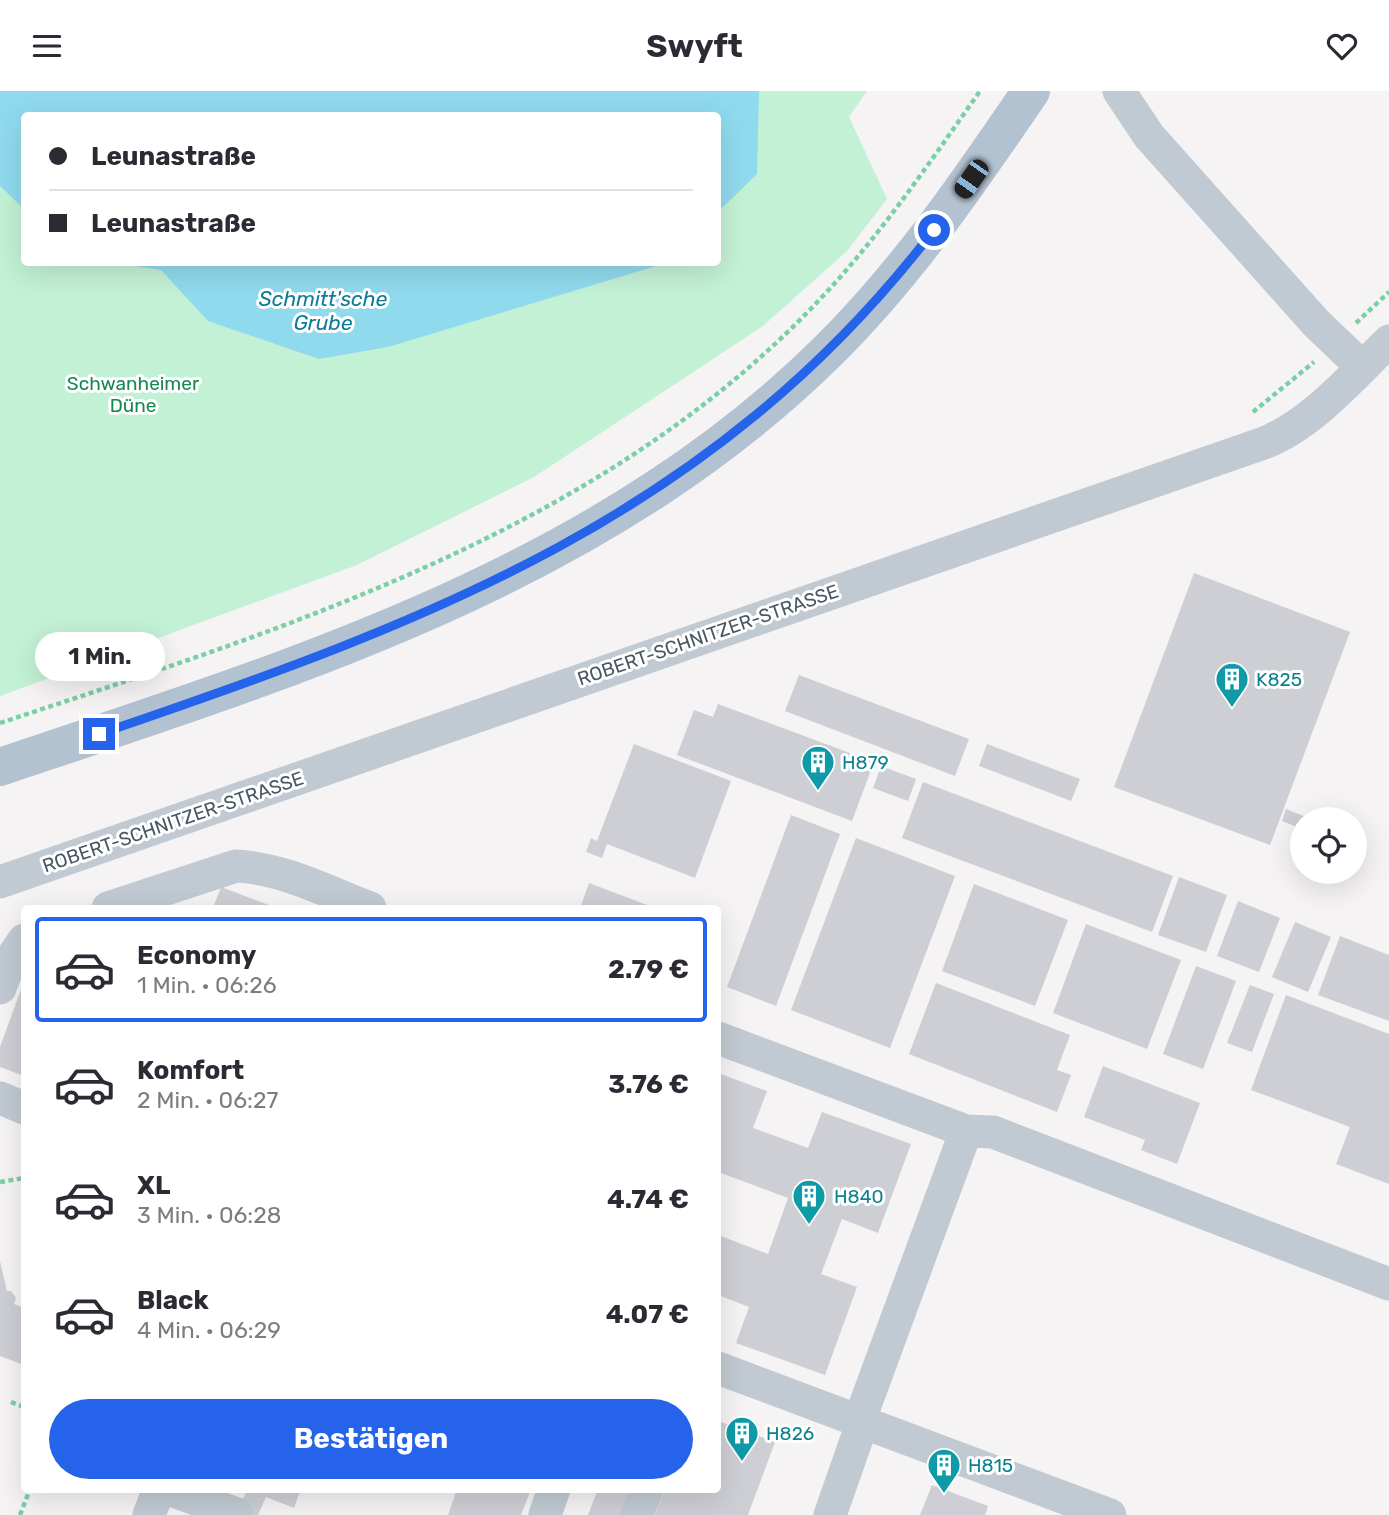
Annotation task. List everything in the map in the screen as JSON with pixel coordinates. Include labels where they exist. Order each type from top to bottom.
[{"type":"main road","points":[[0,767],[258,681],[439,608],[558,549],[678,476],[773,402],[872,306],[946,214],[1031,91]]},
{"type":"street","points":[[1119,91],[1149,136],[1336,342],[1362,367]]},
{"type":"street","name":"ROBERT-SCHNITZER-STRASSE","points":[[0,882],[1264,443],[1284,435],[1301,422],[1389,341]]},
{"type":"street","points":[[117,905],[236,866],[256,867],[362,905]]},
{"type":"street","points":[[0,988],[11,959],[21,944]]},
{"type":"street","points":[[721,1039],[966,1131],[993,1132],[1389,1284]]},
{"type":"street","points":[[0,1098],[21,1107]]},
{"type":"street","points":[[830,1515],[863,1422],[864,1408],[966,1131]]},
{"type":"street","points":[[721,1369],[1110,1515]]},
{"type":"street","points":[[149,1515],[157,1493]]},
{"type":"street","points":[[179,1493],[237,1514]]},
{"type":"street","points":[[545,1515],[553,1493]]},
{"type":"street","points":[[637,1515],[645,1493]]},
{"type":"path","points":[[0,723],[278,629],[390,582],[507,528],[581,488],[656,440],[715,396],[822,297],[879,233],[980,91]]},
{"type":"path","points":[[1336,342],[1389,292]]},
{"type":"path","points":[[0,1182],[21,1178]]},
{"type":"path","points":[[11,1402],[21,1406]]},
{"type":"path","points":[[20,1515],[28,1493]]},
{"type":"green space","name":"Schwanheimer Düne","points":[[0,91],[867,91],[849,117],[887,199],[847,251],[763,326],[534,477],[357,565],[0,696]]},
{"type":"water","points":[[0,91],[759,91],[757,174],[721,209],[721,112],[21,112],[21,206],[0,186]]},
{"type":"water","name":"Schmitt'sche Grube","points":[[133,266],[656,266],[388,347],[319,359],[208,321],[161,270]]},
{"type":"building","name":"K825","points":[[1194,573],[1350,632],[1270,845],[1114,787]]},
{"type":"building","points":[[799,675],[969,739],[955,776],[785,711]]},
{"type":"building","name":"H879","points":[[718,704],[874,762],[852,821],[677,755],[694,710],[713,717]]},
{"type":"building","points":[[634,744],[731,781],[695,878],[607,844],[602,858],[586,852],[591,838],[597,841]]},
{"type":"building","points":[[987,744],[1080,779],[1071,801],[979,766]]},
{"type":"building","points":[[881,766],[916,779],[908,801],[873,788]]},
{"type":"building","points":[[923,782],[1173,876],[1152,932],[902,838]]},
{"type":"building","points":[[1286,809],[1290,811],[1290,824],[1282,821]]},
{"type":"building","points":[[791,815],[840,834],[776,1006],[727,987]]},
{"type":"building","points":[[856,838],[955,876],[890,1048],[791,1010]]},
{"type":"building","points":[[1179,877],[1227,895],[1206,952],[1158,935]]},
{"type":"building","points":[[589,883],[647,905],[581,905]]},
{"type":"building","points":[[974,884],[1068,920],[1035,1006],[942,971]]},
{"type":"building","points":[[221,887],[269,905],[214,905]]},
{"type":"building","points":[[1238,901],[1280,918],[1259,972],[1217,956]]},
{"type":"building","points":[[1295,922],[1331,937],[1308,992],[1272,977]]},
{"type":"building","points":[[1086,924],[1181,960],[1147,1049],[1053,1013]]},
{"type":"building","points":[[1340,936],[1389,955],[1389,1021],[1318,995]]},
{"type":"building","points":[[1196,966],[1236,981],[1203,1069],[1163,1054]]},
{"type":"building","points":[[936,983],[1070,1035],[1057,1070],[1071,1075],[1057,1112],[909,1054]]},
{"type":"building","points":[[1250,985],[1274,994],[1252,1052],[1227,1043]]},
{"type":"building","points":[[21,989],[21,1075],[0,1067],[0,1047]]},
{"type":"building","points":[[1286,995],[1389,1034],[1389,1184],[1336,1164],[1350,1127],[1251,1090]]},
{"type":"building","points":[[1103,1066],[1200,1103],[1177,1164],[1141,1150],[1145,1140],[1084,1117]]},
{"type":"building","name":"H840","points":[[721,1074],[767,1091],[753,1128],[808,1148],[822,1112],[911,1144],[878,1233],[842,1219],[821,1274],[857,1287],[825,1375],[736,1343],[749,1307],[721,1296],[721,1236],[768,1254],[788,1198],[721,1173]]},
{"type":"building","points":[[0,1261],[7,1291],[11,1291],[16,1298],[14,1304],[21,1307],[21,1364],[0,1356]]},
{"type":"building","points":[[721,1422],[775,1442],[748,1515],[655,1515],[663,1493],[721,1493]]},
{"type":"building","name":"H815","points":[[932,1485],[988,1506],[985,1515],[920,1515]]},
{"type":"building","points":[[245,1493],[300,1493],[294,1508],[266,1497],[258,1515],[237,1515]]},
{"type":"building","points":[[456,1493],[529,1493],[521,1515],[448,1515]]},
{"type":"building","points":[[596,1493],[630,1495],[622,1515],[588,1515]]},
{"type":"place","name":"K825","points":[[1232,709]]},
{"type":"place","name":"H879","points":[[818,792]]},
{"type":"place","name":"H840","points":[[809,1226]]},
{"type":"place","name":"H826","points":[[742,1463]]},
{"type":"place","name":"H815","points":[[944,1495]]},
{"type":"route","points":[[99,734],[314,660],[439,608],[597,528],[678,476],[773,402],[872,306],[934,230]]}]
